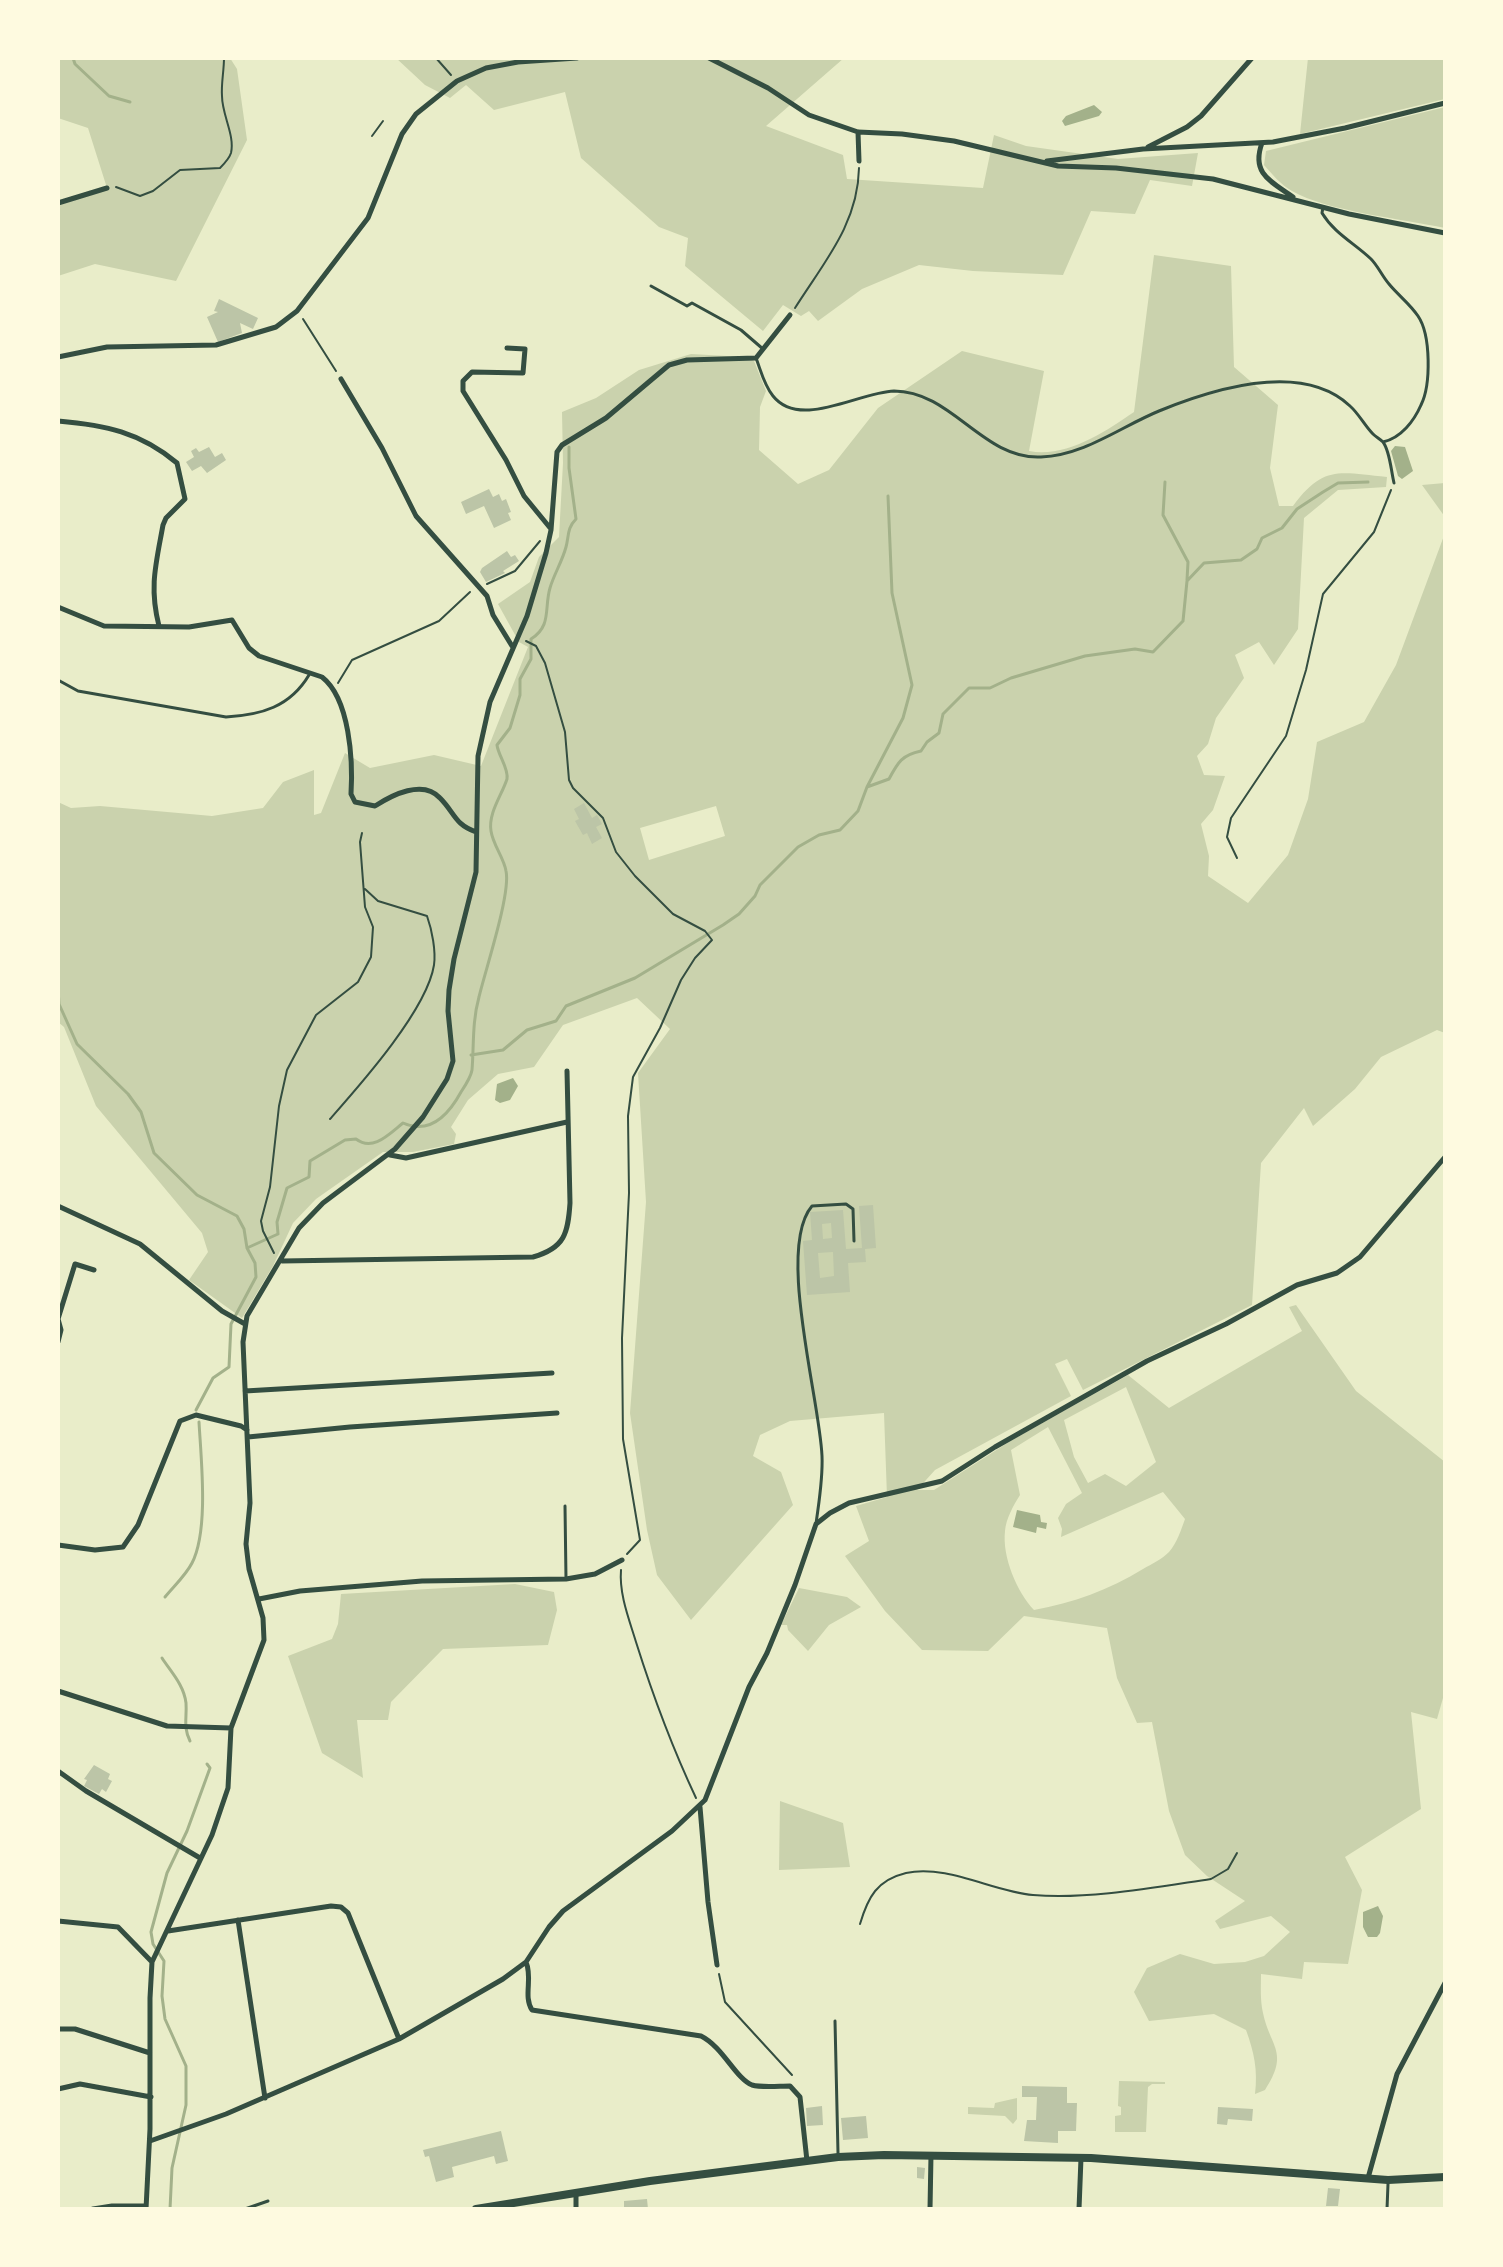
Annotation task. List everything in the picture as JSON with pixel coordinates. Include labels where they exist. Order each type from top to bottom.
[{"type":"main road","points":[[476,2209],[576,2192],[838,2157],[931,2154],[1081,2157],[1388,2180],[1445,2177]]},
{"type":"street","points":[[58,357],[107,347],[216,345],[258,334],[283,323],[297,311],[368,218],[405,127],[416,114],[457,81],[486,68],[518,62],[577,58]]},
{"type":"street","points":[[709,58],[768,88],[809,115],[858,132],[954,141],[1058,166],[1116,168],[1213,179],[1445,233]]},
{"type":"street","points":[[1143,149],[1194,121],[1252,58]]},
{"type":"street","points":[[1042,162],[1143,149],[1262,143],[1318,134],[1445,103]]},
{"type":"street","points":[[858,132],[859,161]]},
{"type":"street","points":[[1262,143],[1256,158],[1262,172],[1296,199]]},
{"type":"street","points":[[58,203],[107,188]]},
{"type":"street","points":[[93,2209],[112,2206],[146,2208],[152,1962],[228,1788],[231,1728],[264,1640],[263,1618],[249,1569],[246,1544],[250,1503],[245,1324],[299,1228],[407,1136],[447,1079],[453,1061],[449,990],[476,872],[480,744],[490,702],[535,591],[551,530],[557,452],[562,445],[606,418],[669,365],[687,360],[756,358],[790,315]]},
{"type":"street","points":[[507,348],[525,349],[523,373],[472,372],[463,381],[463,391],[506,460],[524,496],[551,530]]},
{"type":"street","points":[[341,379],[382,448],[416,516],[487,596],[493,615],[512,647]]},
{"type":"street","points":[[58,421],[120,429],[145,440],[177,463],[185,499],[163,525],[154,576],[153,606],[159,626]]},
{"type":"street","points":[[58,607],[104,626],[189,627],[232,620],[249,648],[259,656],[329,682],[347,728],[351,794],[355,802],[375,806],[396,793],[426,789],[439,796],[461,826],[476,832]]},
{"type":"street","points":[[279,1260],[533,1257],[554,1249],[563,1239],[568,1225],[567,1071]]},
{"type":"street","points":[[389,1154],[406,1158],[568,1122]]},
{"type":"street","points":[[150,2141],[265,2098],[399,2039],[503,1979],[526,1962],[563,1911],[672,1831],[700,1806],[795,1585],[816,1524],[830,1513],[849,1503],[942,1481],[995,1447],[1147,1361],[1226,1324],[1297,1285],[1337,1273],[1360,1257],[1445,1157]]},
{"type":"street","points":[[58,1206],[140,1244],[230,1317],[245,1324]]},
{"type":"street","points":[[58,1342],[61,1330],[58,1319],[75,1264],[94,1270]]},
{"type":"street","points":[[245,1391],[552,1373]]},
{"type":"street","points":[[248,1434],[557,1413]]},
{"type":"street","points":[[58,1545],[95,1550],[123,1547],[138,1525],[180,1421],[196,1415],[241,1426],[248,1434]]},
{"type":"street","points":[[259,1599],[300,1591],[408,1581],[566,1579],[595,1574],[622,1560]]},
{"type":"street","points":[[58,1691],[167,1726],[231,1728]]},
{"type":"street","points":[[58,1771],[86,1791],[200,1858]]},
{"type":"street","points":[[700,1806],[709,1916],[717,1965]]},
{"type":"street","points":[[167,1931],[341,1907],[348,1913],[399,2039]]},
{"type":"street","points":[[238,1920],[265,2098]]},
{"type":"street","points":[[58,1921],[118,1927],[152,1962]]},
{"type":"street","points":[[526,1962],[530,1971],[527,2001],[532,2010],[701,2036],[715,2043],[736,2071],[753,2086],[790,2086],[800,2097],[807,2161]]},
{"type":"street","points":[[1368,2178],[1397,2074],[1445,1983]]},
{"type":"street","points":[[58,2029],[75,2029],[150,2053]]},
{"type":"street","points":[[58,2089],[80,2084],[151,2097]]},
{"type":"street","points":[[930,2209],[931,2154]]},
{"type":"street","points":[[1079,2209],[1081,2157]]},
{"type":"street","points":[[576,2192],[576,2209]]},
{"type":"lane","points":[[1323,207],[1322,213],[1332,228],[1373,262],[1423,324],[1428,371],[1424,399],[1406,429],[1393,440],[1383,442]]},
{"type":"lane","points":[[651,286],[687,306],[692,303],[741,330],[763,349]]},
{"type":"lane","points":[[756,358],[767,386],[784,406],[799,410],[818,409],[897,391],[916,395],[951,413],[1005,451],[1042,457],[1101,441],[1175,405],[1230,389],[1274,380],[1311,385],[1349,404],[1383,442],[1394,483]]},
{"type":"lane","points":[[58,680],[78,691],[226,717],[251,715],[281,705],[294,695],[310,673]]},
{"type":"lane","points":[[816,1524],[822,1480],[822,1449],[798,1277],[799,1239],[806,1213],[812,1206],[846,1204],[853,1209],[854,1241]]},
{"type":"lane","points":[[565,1506],[566,1579]]},
{"type":"lane","points":[[835,2021],[838,2157]]},
{"type":"lane","points":[[1387,2209],[1388,2180]]},
{"type":"lane","points":[[245,2209],[268,2201]]},
{"type":"path","points":[[107,188],[114,186],[140,196],[153,191],[180,170],[220,168],[231,152],[222,95],[224,58]]},
{"type":"path","points":[[436,58],[457,81]]},
{"type":"path","points":[[372,136],[383,121]]},
{"type":"path","points":[[790,315],[848,225],[859,192],[859,161]]},
{"type":"path","points":[[300,315],[341,379]]},
{"type":"path","points":[[1237,858],[1227,837],[1231,818],[1286,736],[1306,670],[1323,594],[1374,532],[1394,483]]},
{"type":"path","points":[[335,692],[352,660],[439,621],[468,595],[476,582],[485,585],[515,571],[551,530]]},
{"type":"path","points":[[525,641],[536,646],[545,663],[565,732],[569,780],[573,788],[603,818],[616,852],[660,903],[673,914],[705,931],[712,940],[695,958],[681,980],[660,1028],[633,1077],[628,1116],[629,1193],[622,1338],[623,1439],[640,1540],[622,1560],[620,1581],[649,1683],[672,1746],[700,1806]]},
{"type":"path","points":[[279,1260],[269,1246],[261,1221],[270,1187],[279,1106],[287,1070],[316,1015],[358,982],[371,957],[373,927],[365,907],[362,833]]},
{"type":"path","points":[[330,1119],[407,1022],[434,965],[431,927],[427,916],[378,901],[364,889]]},
{"type":"path","points":[[860,1924],[868,1899],[878,1886],[911,1872],[968,1878],[1025,1894],[1066,1896],[1211,1879],[1228,1869],[1237,1853]]},
{"type":"path","points":[[717,1965],[725,2002],[792,2075]]},
{"type":"shaded area","points":[[58,58],[230,58],[237,69],[247,140],[176,281],[95,264],[58,276],[58,203],[107,188],[88,128],[58,118]]},
{"type":"shaded area","points":[[396,58],[844,58],[766,126],[843,155],[847,179],[983,188],[994,135],[1026,146],[1118,159],[1198,153],[1192,186],[1150,180],[1135,214],[1091,211],[1063,275],[919,265],[862,289],[818,321],[809,311],[801,316],[783,305],[763,331],[685,266],[688,238],[659,227],[581,158],[565,92],[494,110],[466,85],[450,98],[425,85]]},
{"type":"shaded area","points":[[1308,58],[1445,58],[1445,99],[1300,134]]},
{"type":"shaded area","points":[[1094,105],[1102,112],[1099,116],[1065,126],[1062,121],[1066,116]]},
{"type":"shaded area","points":[[1445,107],[1445,228],[1324,204],[1292,191],[1264,165],[1266,151]]},
{"type":"shaded area","points":[[1154,255],[1231,266],[1234,367],[1278,405],[1270,468],[1279,506],[1293,506],[1314,483],[1334,474],[1387,477],[1386,487],[1338,490],[1304,518],[1298,629],[1274,665],[1259,642],[1235,655],[1244,678],[1216,718],[1208,744],[1197,756],[1204,775],[1225,776],[1213,810],[1201,824],[1209,856],[1208,876],[1248,903],[1288,855],[1308,799],[1317,742],[1364,722],[1396,665],[1445,533],[1445,1033],[1437,1030],[1381,1057],[1355,1089],[1313,1126],[1304,1108],[1261,1163],[1252,1305],[1083,1390],[1067,1359],[1055,1364],[1071,1396],[935,1470],[917,1490],[934,1490],[1012,1440],[1128,1375],[1169,1408],[1302,1331],[1289,1307],[1296,1305],[1356,1391],[1445,1462],[1445,1691],[1437,1719],[1411,1712],[1421,1809],[1345,1857],[1362,1890],[1348,1964],[1304,1962],[1302,1979],[1261,1974],[1263,2013],[1277,2058],[1265,2090],[1255,2094],[1255,2061],[1246,2030],[1214,2014],[1149,2021],[1134,1992],[1147,1968],[1180,1954],[1214,1964],[1245,1962],[1264,1956],[1290,1932],[1271,1916],[1220,1929],[1215,1921],[1245,1901],[1207,1876],[1185,1855],[1169,1811],[1152,1722],[1137,1723],[1117,1678],[1107,1628],[1024,1616],[988,1651],[922,1650],[885,1611],[845,1556],[869,1541],[856,1506],[887,1497],[884,1413],[790,1421],[760,1435],[753,1456],[781,1472],[793,1505],[691,1620],[657,1575],[647,1530],[630,1413],[646,1202],[638,1073],[670,1029],[637,998],[563,1025],[534,1067],[498,1074],[468,1100],[451,1127],[456,1134],[454,1144],[413,1152],[383,1152],[316,1199],[293,1223],[273,1266],[242,1318],[189,1280],[208,1252],[202,1233],[96,1106],[64,1027],[58,1022],[58,802],[71,808],[100,806],[212,816],[263,808],[283,782],[314,770],[314,815],[321,813],[345,753],[370,768],[434,755],[481,766],[528,647],[519,642],[498,604],[530,582],[539,557],[559,537],[562,412],[596,398],[639,370],[691,354],[745,357],[754,361],[766,391],[760,407],[759,450],[798,484],[829,470],[878,408],[962,351],[1044,371],[1029,451],[1057,451],[1071,447],[1098,435],[1134,412]],"holes":[[[716,806],[725,836],[649,860],[640,828]],[[1126,1387],[1156,1462],[1126,1486],[1105,1474],[1088,1483],[1074,1457],[1064,1420]],[[1048,1427],[1082,1493],[1066,1504],[1058,1518],[1061,1537],[1163,1492],[1185,1519],[1174,1545],[1160,1559],[1117,1583],[1063,1604],[1034,1610],[1017,1584],[1006,1552],[1007,1522],[1020,1495],[1011,1450]]]},
{"type":"shaded area","points":[[1395,446],[1405,447],[1413,471],[1402,479],[1398,476],[1391,451]]},
{"type":"shaded area","points":[[1445,483],[1445,517],[1422,485]]},
{"type":"shaded area","points":[[513,1078],[518,1086],[510,1100],[500,1103],[495,1100],[497,1084]]},
{"type":"shaded area","points":[[1017,1510],[1040,1515],[1041,1522],[1047,1523],[1046,1529],[1037,1527],[1036,1533],[1013,1527]]},
{"type":"shaded area","points":[[515,1584],[554,1592],[557,1610],[548,1645],[443,1649],[391,1702],[388,1720],[357,1720],[363,1778],[322,1753],[288,1656],[332,1639],[338,1624],[341,1594]]},
{"type":"shaded area","points":[[799,1588],[847,1597],[861,1607],[829,1625],[808,1651],[787,1625],[781,1625]]},
{"type":"shaded area","points":[[780,1801],[843,1823],[850,1867],[779,1870]]},
{"type":"shaded area","points":[[1378,1906],[1383,1916],[1380,1933],[1377,1937],[1368,1937],[1363,1927],[1363,1912]]},
{"type":"shaded area","points":[[1119,2081],[1165,2082],[1148,2087],[1146,2132],[1115,2132],[1115,2116],[1121,2115],[1121,2107],[1118,2106]]},
{"type":"shaded area","points":[[1017,2098],[1017,2119],[1013,2124],[1005,2116],[968,2114],[968,2107],[994,2108],[995,2103]]},
{"type":"building","points":[[219,299],[258,318],[253,329],[240,323],[242,333],[218,342],[207,317],[218,312],[214,311]]},
{"type":"building","points":[[209,447],[215,457],[222,453],[226,460],[207,473],[201,466],[192,471],[186,462],[194,457],[191,451],[196,448],[199,452]]},
{"type":"building","points":[[489,489],[493,497],[499,494],[502,501],[506,499],[511,512],[508,513],[511,520],[494,528],[484,506],[466,514],[461,502]]},
{"type":"building","points":[[507,551],[519,561],[503,571],[505,573],[486,582],[480,572],[482,568]]},
{"type":"building","points":[[584,803],[592,818],[597,815],[602,824],[596,827],[602,838],[592,844],[587,833],[583,835],[575,821],[579,819],[574,809]]},
{"type":"building","points":[[873,1205],[876,1248],[865,1249],[866,1262],[848,1263],[850,1292],[807,1295],[803,1241],[812,1240],[810,1212],[843,1210],[846,1249],[862,1248],[859,1206]],"holes":[[[831,1223],[832,1238],[823,1239],[822,1224]],[[833,1252],[834,1276],[820,1278],[818,1253]]]},
{"type":"building","points":[[94,1765],[110,1774],[108,1779],[112,1781],[106,1792],[102,1789],[99,1794],[84,1786],[87,1780],[84,1779]]},
{"type":"building","points":[[1022,2086],[1067,2087],[1067,2103],[1077,2103],[1076,2131],[1058,2131],[1058,2143],[1024,2141],[1027,2120],[1036,2120],[1037,2097],[1022,2097]]},
{"type":"building","points":[[822,2106],[823,2125],[807,2126],[806,2108]]},
{"type":"building","points":[[1218,2107],[1253,2109],[1252,2121],[1228,2119],[1227,2125],[1217,2124]]},
{"type":"building","points":[[866,2116],[868,2138],[843,2140],[841,2118]]},
{"type":"building","points":[[501,2131],[508,2161],[496,2164],[494,2156],[452,2167],[454,2177],[436,2182],[429,2156],[425,2157],[423,2150]]},
{"type":"building","points":[[917,2167],[925,2168],[924,2179],[917,2178]]},
{"type":"building","points":[[1328,2188],[1340,2189],[1338,2206],[1326,2206]]},
{"type":"building","points":[[647,2199],[648,2209],[624,2209],[624,2201]]},
{"type":"waterway","points":[[73,58],[75,64],[109,96],[130,102]]},
{"type":"waterway","points":[[247,1248],[278,1234],[277,1222],[287,1188],[309,1177],[310,1161],[345,1140],[375,1143],[403,1123],[422,1126],[438,1120],[451,1108],[470,1076],[477,1006],[507,882],[505,866],[491,831],[493,811],[507,779],[497,745],[510,728],[520,695],[520,679],[531,659],[531,639],[545,622],[550,588],[576,519],[569,447]]},
{"type":"waterway","points":[[1165,482],[1163,515],[1188,562],[1187,580]]},
{"type":"waterway","points":[[471,1055],[503,1050],[527,1030],[556,1021],[566,1006],[635,978],[739,914],[755,896],[760,885],[798,847],[819,835],[840,830],[858,811],[867,787],[889,779],[901,760],[921,751],[939,733],[943,714],[969,688],[990,688],[1011,678],[1085,656],[1135,649],[1153,652],[1183,621],[1187,581],[1204,563],[1241,560],[1257,549],[1262,538],[1282,528],[1297,509],[1323,492],[1338,483],[1368,482]]},
{"type":"waterway","points":[[867,787],[903,718],[912,685],[892,593],[888,496]]},
{"type":"waterway","points":[[58,989],[59,1004],[77,1044],[128,1094],[141,1112],[154,1153],[197,1195],[237,1216],[244,1229],[247,1248],[255,1263],[256,1277],[231,1324],[229,1367],[213,1378],[196,1410]]},
{"type":"waterway","points":[[165,1597],[192,1563],[201,1532],[203,1494],[199,1422]]},
{"type":"waterway","points":[[162,1658],[183,1690],[190,1741]]},
{"type":"waterway","points":[[170,2209],[172,2168],[186,2105],[186,2066],[165,2019],[162,1996],[164,1961],[153,1944],[151,1932],[167,1873],[187,1831],[210,1768],[207,1764]]}]
